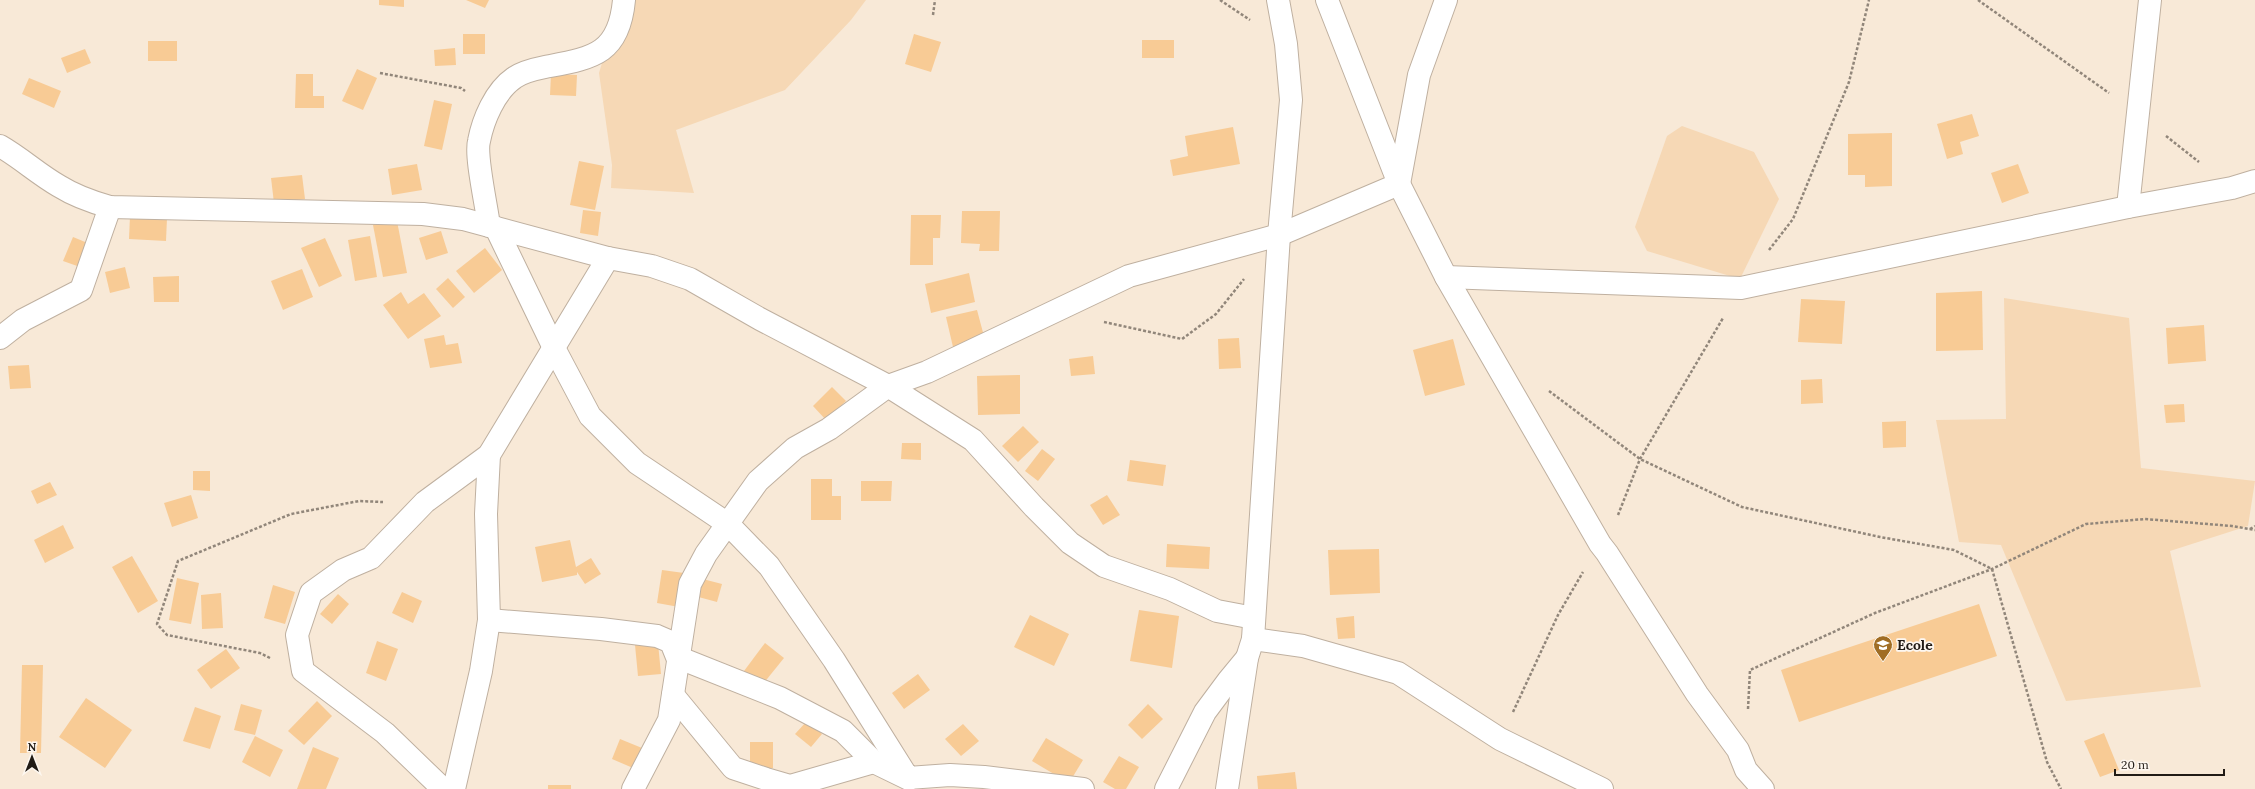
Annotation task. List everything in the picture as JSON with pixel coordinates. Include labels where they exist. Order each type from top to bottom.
[{"type":"street","points":[[624,0],[622,17],[611,40],[600,52],[586,59],[535,69],[514,78],[500,93],[491,108],[478,142],[493,227],[590,416],[637,463],[728,524],[769,566],[834,660],[912,784]]},
{"type":"street","points":[[1227,789],[1251,638],[1279,235],[1291,100],[1286,44],[1278,0]]},
{"type":"street","points":[[1327,0],[1399,184],[1446,278],[1600,544],[1697,694],[1738,750],[1746,770],[1762,789]]},
{"type":"street","points":[[1434,0],[1436,26]]},
{"type":"street","points":[[1399,184],[1419,75],[1446,0]]},
{"type":"street","points":[[2128,207],[2150,0]]},
{"type":"street","points":[[0,146],[21,158],[58,186],[82,198],[110,207],[398,212],[463,219],[608,258],[652,266],[690,279],[760,319],[888,386],[973,440],[1034,507],[1070,543],[1104,566],[1170,589],[1217,611],[1251,638],[1303,646],[1398,673],[1500,739],[1602,789]]},
{"type":"street","points":[[1446,278],[1741,288],[2128,207],[2232,188],[2255,181]]},
{"type":"street","points":[[633,789],[668,720],[690,584],[706,554],[758,481],[795,448],[829,429],[888,386],[927,372],[1056,313],[1129,276],[1279,235],[1399,184]]},
{"type":"street","points":[[0,338],[23,320],[81,290],[110,207]]},
{"type":"street","points":[[443,789],[385,733],[303,671],[297,635],[311,594],[343,570],[371,558],[425,502],[489,455],[608,258]]},
{"type":"street","points":[[454,789],[481,671],[489,620],[486,514],[489,455]]},
{"type":"street","points":[[489,620],[601,629],[657,636],[671,642],[678,657],[780,698],[843,731],[874,762],[912,784],[950,775],[984,777],[1083,789]]},
{"type":"street","points":[[1166,789],[1206,712],[1228,681],[1251,638]]},
{"type":"street","points":[[673,695],[733,768],[790,786],[874,762]]},
{"type":"path","points":[[933,15],[935,0]]},
{"type":"path","points":[[380,74],[461,88],[491,108]]},
{"type":"path","points":[[1056,313],[1182,339],[1216,314],[1245,278]]},
{"type":"path","points":[[1546,389],[1640,459],[1742,507],[1880,537],[1954,550],[1992,569],[2047,762],[2061,789]]},
{"type":"path","points":[[303,671],[260,653],[167,635],[159,629],[157,624],[178,561],[291,514],[359,502],[425,502]]},
{"type":"path","points":[[1747,714],[1750,670],[1875,614],[1992,569],[2086,524],[2145,519],[2232,526],[2255,530]]},
{"type":"path","points":[[2250,529],[2255,526]]},
{"type":"path","points":[[1500,739],[1527,686],[1558,615],[1572,592]]},
{"type":"shaded area","points":[[621,0],[866,0],[851,20],[785,90],[676,130],[694,193],[611,188],[612,165],[599,73]]},
{"type":"shaded area","points":[[1682,126],[1754,152],[1779,199],[1740,279],[1647,251],[1635,227],[1667,136]]},
{"type":"shaded area","points":[[2004,298],[2129,318],[2141,468],[2255,481],[2248,526],[2170,551],[2201,687],[2066,701],[2001,545],[1959,542],[1936,420],[2006,419]]},
{"type":"building","points":[[379,0],[404,0],[404,7],[379,5]]},
{"type":"building","points":[[466,0],[489,0],[485,8]]},
{"type":"building","points":[[463,34],[485,34],[485,54],[463,54]]},
{"type":"building","points":[[914,34],[941,42],[931,72],[905,64]]},
{"type":"building","points":[[1142,40],[1174,40],[1174,58],[1142,58]]},
{"type":"building","points":[[148,41],[177,41],[177,61],[148,61]]},
{"type":"building","points":[[455,48],[456,65],[435,66],[434,50]]},
{"type":"building","points":[[85,49],[91,63],[67,73],[61,58]]},
{"type":"building","points":[[357,69],[377,78],[363,110],[342,101]]},
{"type":"building","points":[[296,74],[313,74],[313,96],[324,96],[324,108],[295,108]]},
{"type":"building","points":[[551,74],[577,75],[576,96],[550,95]]},
{"type":"building","points":[[29,78],[61,91],[54,108],[22,94]]},
{"type":"building","points":[[434,100],[452,104],[442,150],[424,146]]},
{"type":"building","points":[[1972,114],[1979,136],[1960,142],[1963,154],[1947,159],[1937,124]]},
{"type":"building","points":[[1233,127],[1240,164],[1173,176],[1170,160],[1188,156],[1185,136]]},
{"type":"building","points":[[1892,133],[1892,186],[1865,187],[1865,175],[1848,175],[1848,134]]},
{"type":"building","points":[[579,161],[604,166],[595,210],[570,205]]},
{"type":"building","points":[[417,164],[422,190],[392,195],[388,169]]},
{"type":"building","points":[[2018,164],[2029,193],[2002,203],[1991,173]]},
{"type":"building","points":[[302,175],[305,199],[274,203],[271,178]]},
{"type":"building","points":[[583,210],[601,212],[598,236],[580,233]]},
{"type":"building","points":[[962,211],[1000,211],[999,251],[979,251],[980,244],[961,243]]},
{"type":"building","points":[[911,215],[941,215],[940,238],[933,238],[933,265],[910,265]]},
{"type":"building","points":[[130,216],[167,218],[166,241],[129,239]]},
{"type":"building","points":[[397,221],[407,273],[383,277],[373,225]]},
{"type":"building","points":[[441,231],[448,253],[426,260],[419,238]]},
{"type":"building","points":[[370,236],[377,277],[355,281],[348,240]]},
{"type":"building","points":[[73,237],[90,244],[80,267],[63,261]]},
{"type":"building","points":[[325,238],[342,276],[319,287],[301,248]]},
{"type":"building","points":[[485,248],[502,270],[474,293],[456,271]]},
{"type":"building","points":[[125,267],[130,288],[110,293],[105,272]]},
{"type":"building","points":[[302,269],[313,297],[283,310],[271,281]]},
{"type":"building","points":[[969,273],[975,302],[931,313],[925,284]]},
{"type":"building","points":[[179,276],[179,302],[154,302],[153,277]]},
{"type":"building","points":[[448,278],[465,297],[453,308],[436,289]]},
{"type":"building","points":[[1982,291],[1983,350],[1936,351],[1936,293]]},
{"type":"building","points":[[401,292],[408,304],[424,293],[441,316],[408,339],[383,305]]},
{"type":"building","points":[[1801,299],[1845,301],[1842,344],[1798,342]]},
{"type":"building","points":[[977,310],[985,340],[953,347],[946,317]]},
{"type":"building","points":[[2204,325],[2206,361],[2168,364],[2166,328]]},
{"type":"building","points":[[444,335],[446,345],[458,343],[462,363],[430,368],[424,339]]},
{"type":"building","points":[[1239,338],[1241,368],[1219,369],[1218,339]]},
{"type":"building","points":[[1453,339],[1465,385],[1425,396],[1413,350]]},
{"type":"building","points":[[1093,356],[1095,374],[1071,376],[1069,359]]},
{"type":"building","points":[[29,365],[31,388],[10,389],[8,366]]},
{"type":"building","points":[[1020,375],[1020,414],[978,415],[977,376]]},
{"type":"building","points":[[1822,379],[1823,403],[1801,404],[1801,380]]},
{"type":"building","points":[[832,387],[846,401],[826,420],[813,406]]},
{"type":"building","points":[[2184,404],[2185,422],[2166,423],[2164,405]]},
{"type":"building","points":[[1906,421],[1906,447],[1883,448],[1882,422]]},
{"type":"building","points":[[1023,426],[1039,442],[1018,462],[1002,446]]},
{"type":"building","points":[[902,443],[921,443],[921,460],[901,459]]},
{"type":"building","points":[[1042,449],[1055,459],[1038,481],[1025,471]]},
{"type":"building","points":[[1130,460],[1166,465],[1163,486],[1127,481]]},
{"type":"building","points":[[193,471],[210,471],[210,491],[193,490]]},
{"type":"building","points":[[811,479],[832,479],[832,496],[841,496],[841,520],[811,520]]},
{"type":"building","points":[[861,481],[892,481],[891,501],[861,501]]},
{"type":"building","points":[[50,482],[57,495],[37,504],[31,491]]},
{"type":"building","points":[[191,495],[198,518],[172,527],[164,503]]},
{"type":"building","points":[[1107,495],[1120,515],[1103,525],[1090,505]]},
{"type":"building","points":[[63,525],[74,548],[45,563],[34,540]]},
{"type":"building","points":[[570,540],[576,567],[591,558],[601,574],[585,584],[577,572],[577,575],[542,582],[535,547]]},
{"type":"building","points":[[1167,544],[1210,547],[1209,569],[1166,567]]},
{"type":"building","points":[[1379,549],[1380,593],[1330,595],[1328,550]]},
{"type":"building","points":[[132,556],[158,601],[138,613],[112,567]]},
{"type":"building","points":[[662,570],[684,573],[679,607],[657,603]]},
{"type":"building","points":[[695,577],[722,584],[717,602],[691,595]]},
{"type":"building","points":[[177,578],[199,583],[191,624],[169,620]]},
{"type":"building","points":[[273,585],[295,592],[285,624],[264,618]]},
{"type":"building","points":[[402,592],[422,601],[413,623],[392,613]]},
{"type":"building","points":[[221,593],[223,628],[202,629],[201,595]]},
{"type":"building","points":[[338,594],[349,604],[332,624],[320,614]]},
{"type":"building","points":[[1979,604],[1997,656],[1799,722],[1781,670]]},
{"type":"building","points":[[1139,610],[1179,616],[1172,668],[1130,661]]},
{"type":"building","points":[[1030,615],[1069,634],[1054,666],[1014,647]]},
{"type":"building","points":[[1354,616],[1355,638],[1338,639],[1336,618]]},
{"type":"building","points":[[377,641],[398,649],[386,681],[366,673]]},
{"type":"building","points":[[658,643],[661,674],[638,676],[635,645]]},
{"type":"building","points":[[765,643],[784,658],[759,689],[741,675]]},
{"type":"building","points":[[226,649],[240,668],[211,689],[197,670]]},
{"type":"building","points":[[22,665],[43,665],[41,753],[20,753]]},
{"type":"building","points":[[918,674],[930,690],[904,709],[892,693]]},
{"type":"building","points":[[86,698],[132,730],[105,768],[59,737]]},
{"type":"building","points":[[317,701],[332,716],[304,745],[288,731]]},
{"type":"building","points":[[241,704],[262,710],[255,735],[234,730]]},
{"type":"building","points":[[1148,704],[1163,719],[1142,739],[1128,725]]},
{"type":"building","points":[[195,707],[221,716],[210,749],[183,741]]},
{"type":"building","points":[[807,721],[822,734],[811,747],[795,734]]},
{"type":"building","points":[[963,724],[979,741],[961,756],[945,739]]},
{"type":"building","points":[[2104,733],[2119,770],[2100,777],[2084,741]]},
{"type":"building","points":[[255,736],[283,750],[270,777],[242,762]]},
{"type":"building","points":[[1046,738],[1083,760],[1069,783],[1032,761]]},
{"type":"building","points":[[620,739],[642,748],[633,768],[612,759]]},
{"type":"building","points":[[750,742],[773,742],[773,768],[750,768]]},
{"type":"building","points":[[313,747],[339,758],[326,789],[297,789]]},
{"type":"building","points":[[1119,756],[1139,767],[1126,789],[1115,789],[1103,782]]},
{"type":"building","points":[[1295,772],[1297,789],[1258,789],[1257,776]]},
{"type":"building","points":[[548,785],[571,785],[571,789],[548,789]]},
{"type":"place","name":"Ecole","points":[[1883,662]]}]
